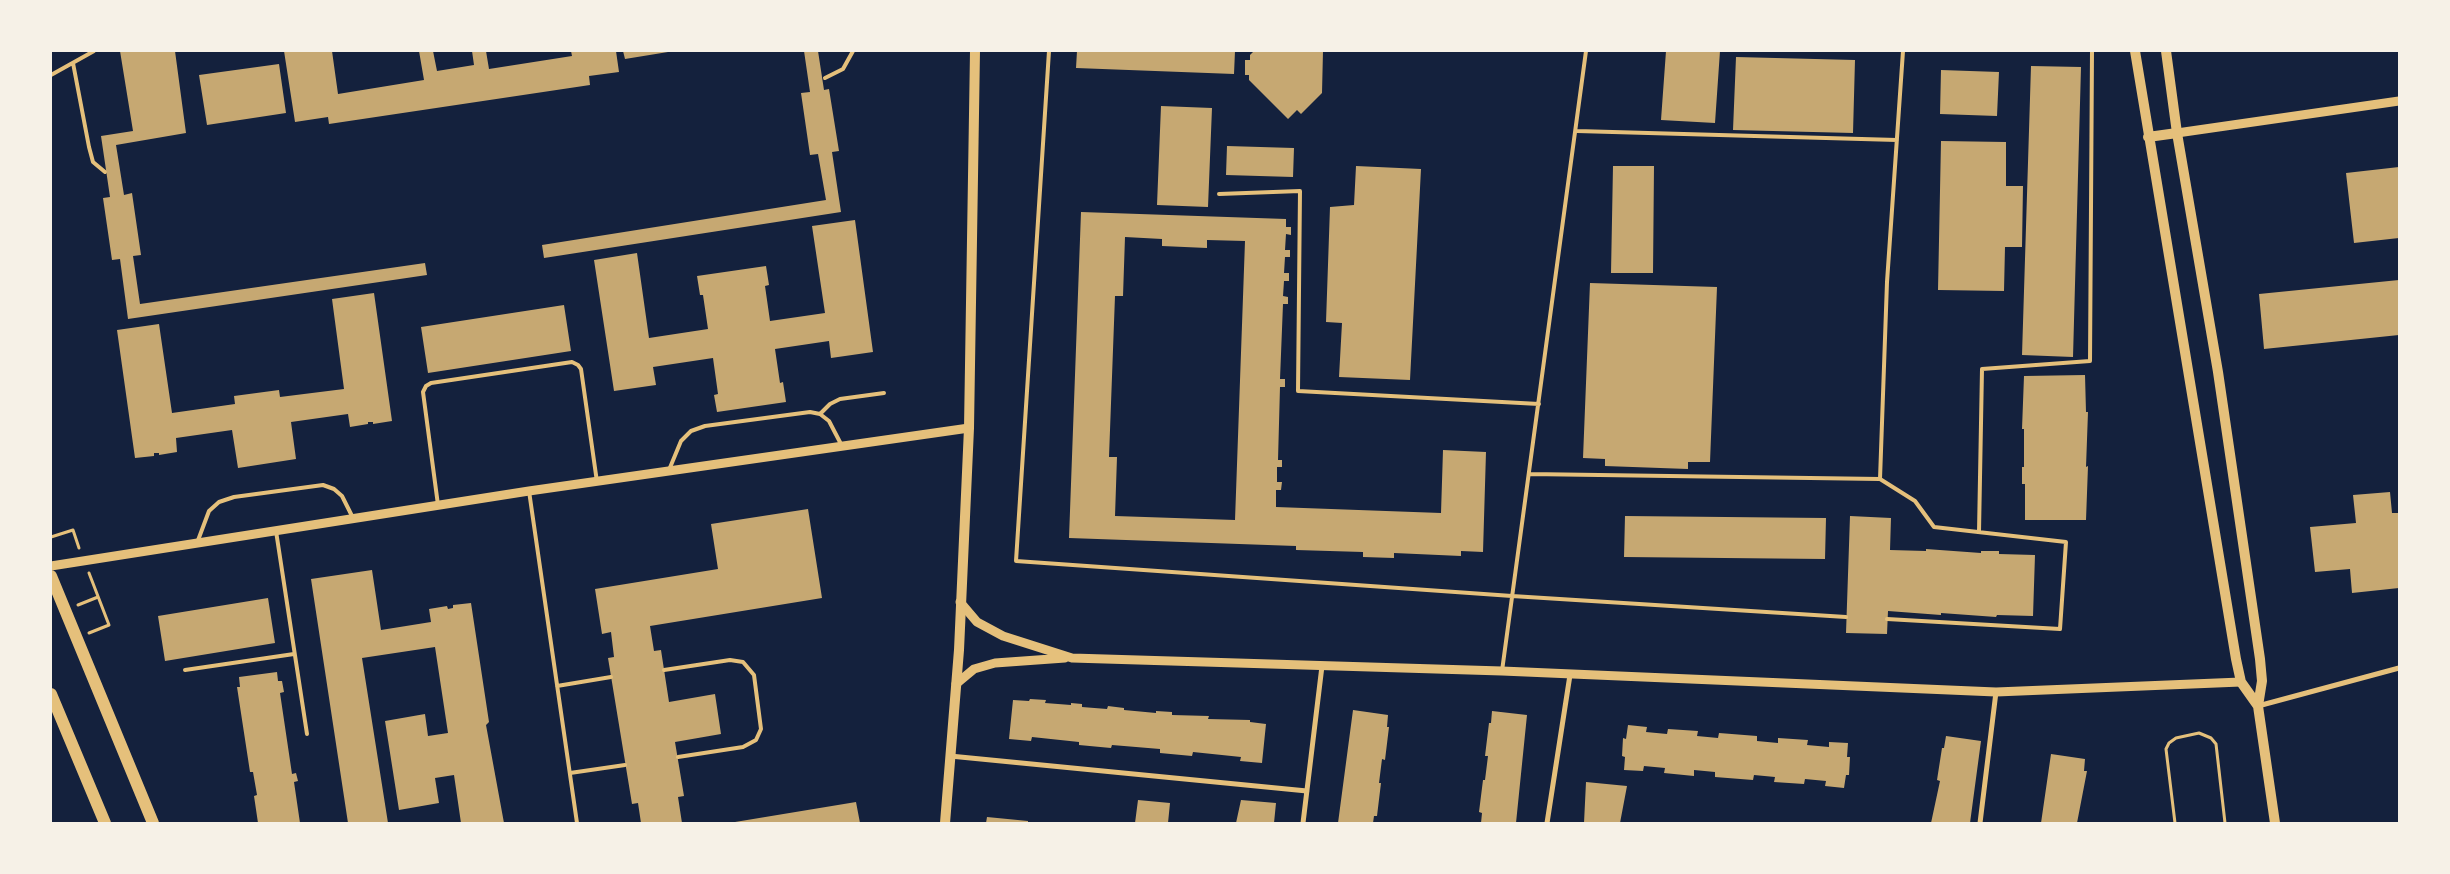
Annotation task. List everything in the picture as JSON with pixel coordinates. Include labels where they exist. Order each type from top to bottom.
[{"type":"main road","points":[[945,823],[956,684],[969,428],[975,51]]},
{"type":"main road","points":[[2135,51],[2241,682],[2258,706]]},
{"type":"main road","points":[[2166,51],[2177,133],[2218,372],[2260,659],[2262,681],[2258,706],[2275,823]]},
{"type":"main road","points":[[2148,137],[2177,133]]},
{"type":"main road","points":[[51,576],[153,823]]},
{"type":"main road","points":[[51,694],[105,823]]},
{"type":"street","points":[[2177,133],[2399,101]]},
{"type":"street","points":[[51,566],[529,491],[969,428]]},
{"type":"street","points":[[960,602],[977,622],[1003,636],[1072,658]]},
{"type":"street","points":[[956,684],[974,669],[995,663],[1072,658],[1502,671],[1996,692],[2241,682]]},
{"type":"street","points":[[1303,823],[1322,666]]},
{"type":"street","points":[[2258,706],[2399,668]]},
{"type":"street","points":[[1548,823],[1570,675]]},
{"type":"street","points":[[1980,823],[1996,692]]},
{"type":"street","points":[[950,756],[1307,791]]},
{"type":"lane","points":[[51,75],[94,51]]},
{"type":"lane","points":[[825,78],[843,68],[853,51]]},
{"type":"lane","points":[[1049,51],[1016,561],[1512,596],[1846,616]]},
{"type":"lane","points":[[1502,671],[1586,51]]},
{"type":"lane","points":[[1880,479],[1887,282],[1903,51]]},
{"type":"lane","points":[[1979,532],[1982,369],[2090,361],[2092,51]]},
{"type":"lane","points":[[73,63],[93,162],[105,172]]},
{"type":"lane","points":[[1576,131],[1896,140]]},
{"type":"lane","points":[[1219,194],[1300,190],[1298,390],[1539,404]]},
{"type":"lane","points":[[438,505],[423,392],[426,386],[431,383],[572,362],[581,369],[598,482]]},
{"type":"lane","points":[[820,414],[830,404],[840,399],[884,392]]},
{"type":"lane","points":[[668,471],[681,441],[692,431],[705,426],[810,412],[820,414],[829,421],[842,446]]},
{"type":"lane","points":[[1529,474],[1880,479],[1915,501],[1934,527],[2066,542],[2060,629],[1887,619]]},
{"type":"lane","points":[[197,543],[209,511],[219,502],[234,497],[323,486],[334,489],[342,496],[353,518]]},
{"type":"lane","points":[[529,491],[577,823]]},
{"type":"lane","points":[[275,530],[307,734]]},
{"type":"lane","points":[[185,670],[294,654]]},
{"type":"lane","points":[[664,670],[730,660],[743,662],[754,675],[761,729],[756,740],[743,747],[678,757]]},
{"type":"lane","points":[[557,686],[611,677]]},
{"type":"lane","points":[[570,773],[625,765]]},
{"type":"path","points":[[51,537],[72,530],[78,546]]},
{"type":"path","points":[[98,597],[109,625]]},
{"type":"path","points":[[2175,823],[2166,749],[2176,738],[2198,733],[2212,738],[2216,744],[2225,823]]},
{"type":"building","points":[[120,51],[175,51],[186,133],[116,145],[124,195],[132,193],[141,255],[133,256],[140,304],[425,263],[427,275],[128,319],[120,259],[112,260],[103,198],[110,197],[101,136],[133,131]]},
{"type":"building","points":[[284,51],[332,51],[338,94],[424,80],[419,51],[433,51],[437,71],[474,65],[472,51],[486,51],[489,69],[572,56],[571,51],[616,51],[619,72],[589,76],[590,85],[329,124],[328,117],[295,122]]},
{"type":"building","points":[[623,51],[668,51],[668,52],[625,59]]},
{"type":"building","points":[[804,51],[818,51],[824,90],[829,89],[839,151],[832,152],[841,212],[544,258],[542,245],[826,200],[818,154],[810,155],[801,93],[810,92]]},
{"type":"building","points":[[1077,51],[1235,51],[1234,74],[1076,68]]},
{"type":"building","points":[[1254,51],[1323,51],[1322,93],[1301,114],[1297,110],[1288,119],[1249,80],[1249,75],[1245,75],[1245,60],[1250,60],[1250,55]]},
{"type":"building","points":[[1666,51],[1720,51],[1715,123],[1661,120]]},
{"type":"building","points":[[1736,57],[1855,60],[1853,133],[1733,130]]},
{"type":"building","points":[[279,64],[286,113],[207,125],[199,75]]},
{"type":"building","points":[[2031,66],[2081,67],[2073,357],[2022,355]]},
{"type":"building","points":[[1941,70],[1999,72],[1997,116],[1940,114]]},
{"type":"building","points":[[1161,106],[1212,108],[1208,207],[1157,205]]},
{"type":"building","points":[[1941,141],[2006,142],[2006,186],[2023,186],[2022,247],[2005,247],[2004,291],[1938,290]]},
{"type":"building","points":[[1227,146],[1294,148],[1293,177],[1226,175]]},
{"type":"building","points":[[1356,166],[1421,169],[1410,380],[1339,377],[1342,323],[1326,322],[1330,207],[1354,205]]},
{"type":"building","points":[[1613,166],[1654,166],[1653,273],[1611,273]]},
{"type":"building","points":[[2399,167],[2399,238],[2354,243],[2346,173]]},
{"type":"building","points":[[1081,212],[1286,219],[1286,227],[1291,227],[1291,235],[1286,234],[1285,250],[1290,250],[1290,257],[1285,257],[1284,273],[1289,273],[1289,281],[1284,281],[1283,296],[1288,297],[1288,304],[1283,304],[1280,379],[1285,379],[1285,387],[1280,387],[1278,460],[1282,460],[1282,467],[1277,467],[1277,482],[1282,482],[1281,490],[1276,490],[1276,507],[1441,513],[1443,450],[1486,452],[1483,552],[1461,551],[1461,556],[1394,553],[1394,558],[1363,557],[1363,552],[1296,550],[1296,546],[1069,538]],"holes":[[[1125,237],[1162,239],[1162,246],[1207,248],[1207,240],[1245,241],[1235,520],[1115,516],[1117,457],[1109,457],[1115,296],[1123,296]]]},
{"type":"building","points":[[855,220],[873,352],[831,358],[829,341],[775,349],[780,383],[783,382],[786,402],[717,412],[714,395],[718,394],[713,358],[653,367],[656,385],[614,391],[594,260],[637,253],[649,338],[708,329],[703,295],[700,295],[697,276],[766,266],[769,285],[765,286],[770,321],[825,313],[812,226]]},
{"type":"building","points":[[2399,280],[2399,335],[2264,349],[2259,294]]},
{"type":"building","points":[[1590,283],[1717,287],[1710,462],[1688,462],[1688,469],[1605,466],[1605,459],[1583,458]]},
{"type":"building","points":[[374,293],[392,421],[373,424],[373,422],[368,422],[368,424],[350,427],[348,414],[291,422],[296,459],[238,468],[232,430],[176,438],[177,452],[159,455],[159,453],[154,453],[154,456],[135,458],[117,330],[159,324],[172,413],[235,404],[234,396],[279,390],[280,397],[344,389],[332,299]]},
{"type":"building","points":[[564,305],[571,351],[428,373],[421,327]]},
{"type":"building","points":[[2085,375],[2086,412],[2088,412],[2086,520],[2025,520],[2025,484],[2022,484],[2022,467],[2024,467],[2024,429],[2022,429],[2024,376]]},
{"type":"building","points":[[2390,492],[2392,513],[2399,513],[2399,588],[2352,593],[2350,569],[2315,572],[2310,527],[2356,523],[2353,495]]},
{"type":"building","points":[[808,509],[822,598],[650,626],[654,651],[661,650],[669,702],[715,694],[721,734],[675,742],[684,796],[678,797],[682,823],[641,823],[638,803],[632,804],[608,658],[614,657],[611,632],[602,634],[595,589],[718,569],[711,524]]},
{"type":"building","points":[[1625,516],[1826,518],[1825,559],[1624,557]]},
{"type":"building","points":[[1850,516],[1891,518],[1890,550],[1926,551],[1926,549],[1981,553],[1981,551],[1999,551],[1999,554],[2035,555],[2033,616],[1997,615],[1996,617],[1888,611],[1887,634],[1846,633]]},
{"type":"building","points":[[372,570],[381,630],[431,622],[429,609],[447,606],[448,609],[453,608],[453,605],[471,603],[489,722],[486,725],[504,823],[461,823],[454,775],[435,778],[439,803],[399,810],[385,721],[425,714],[428,736],[448,733],[435,647],[362,658],[388,823],[348,823],[311,579]]},
{"type":"building","points":[[268,598],[275,643],[165,661],[158,616]]},
{"type":"building","points":[[277,672],[278,681],[282,681],[284,692],[280,693],[292,774],[296,773],[298,781],[294,782],[300,823],[258,823],[254,796],[257,795],[253,772],[250,772],[237,687],[240,687],[239,677]]},
{"type":"building","points":[[1030,699],[1046,700],[1045,703],[1082,704],[1082,707],[1107,709],[1108,706],[1124,708],[1124,710],[1156,713],[1156,711],[1172,712],[1172,715],[1209,716],[1208,719],[1250,720],[1250,722],[1266,724],[1262,763],[1240,761],[1241,757],[1193,752],[1192,756],[1160,753],[1160,749],[1112,745],[1111,748],[1079,745],[1079,742],[1032,737],[1031,741],[1009,739],[1013,700],[1029,701]]},
{"type":"building","points":[[1353,710],[1388,715],[1387,727],[1389,727],[1385,760],[1382,759],[1377,816],[1374,816],[1373,823],[1338,823]]},
{"type":"building","points":[[1492,711],[1527,715],[1516,823],[1481,823],[1482,813],[1479,812],[1483,780],[1485,780],[1488,756],[1485,756]]},
{"type":"building","points":[[1628,725],[1647,727],[1646,732],[1667,734],[1668,729],[1698,731],[1697,736],[1718,738],[1719,733],[1757,736],[1757,741],[1778,743],[1778,738],[1808,740],[1807,745],[1829,747],[1829,742],[1848,743],[1847,757],[1850,757],[1849,775],[1846,775],[1844,788],[1825,786],[1826,781],[1805,779],[1804,784],[1774,782],[1775,777],[1754,775],[1753,780],[1715,777],[1715,772],[1694,770],[1694,776],[1664,773],[1665,768],[1644,766],[1643,771],[1624,770],[1625,757],[1622,756],[1623,738],[1626,739]]},
{"type":"building","points":[[1946,736],[1981,741],[1970,823],[1931,823],[1940,781],[1937,780],[1942,748],[1944,748]]},
{"type":"building","points":[[2051,754],[2085,759],[2084,771],[2087,771],[2077,823],[2041,823]]},
{"type":"building","points":[[1586,782],[1627,786],[1620,823],[1584,823]]},
{"type":"building","points":[[1138,800],[1170,803],[1168,823],[1135,823]]},
{"type":"building","points":[[1241,800],[1276,803],[1274,823],[1236,823]]},
{"type":"building","points":[[856,802],[860,823],[735,823],[735,822]]},
{"type":"building","points":[[987,817],[1028,821],[1028,823],[986,823]]}]
